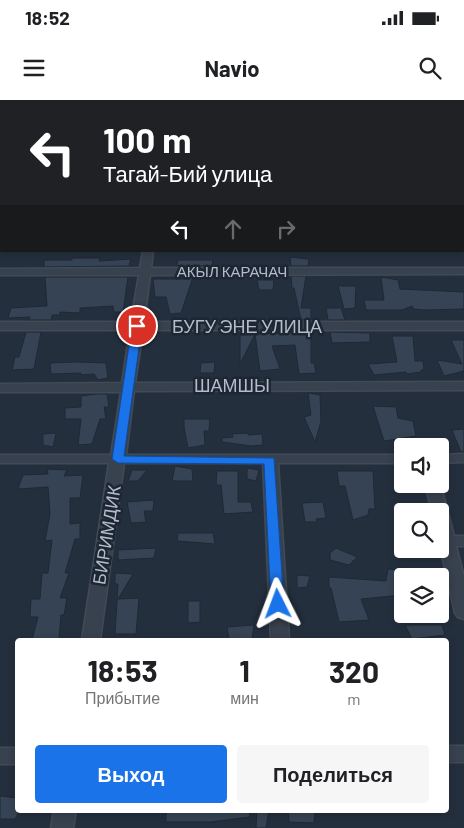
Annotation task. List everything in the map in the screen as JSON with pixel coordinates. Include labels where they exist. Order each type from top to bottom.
[{"type":"street","name":"БИРИМДИК","points":[[91,638],[148,252]]},
{"type":"street","name":"АКЫЛ КАРАЧАЧ","points":[[0,272],[464,271]]},
{"type":"street","name":"БУГУ ЭНЕ УЛИЦА","points":[[0,326],[464,326]]},
{"type":"street","name":"ШАМШЫ","points":[[0,388],[464,386]]},
{"type":"street","points":[[449,459],[464,458]]},
{"type":"street","points":[[0,459],[394,459]]},
{"type":"street","points":[[270,460],[280,638]]},
{"type":"street","points":[[449,541],[464,541]]},
{"type":"street","points":[[449,549],[464,613]]},
{"type":"street","points":[[449,754],[464,754]]},
{"type":"street","points":[[0,756],[15,756]]},
{"type":"street","points":[[62,828],[64,813]]},
{"type":"building","points":[[290,257],[309,259],[308,266],[291,266]]},
{"type":"building","points":[[72,258],[100,258],[99,261],[131,259],[129,266],[44,267],[44,260],[72,260]]},
{"type":"building","points":[[178,260],[213,260],[212,266],[183,266],[177,265]]},
{"type":"building","points":[[291,276],[306,276],[301,308],[311,308],[311,320],[301,320],[294,288],[292,288]]},
{"type":"building","points":[[45,277],[128,277],[123,312],[114,312],[113,306],[80,308],[80,313],[60,312],[60,315],[52,315],[51,320],[29,320],[30,317],[8,318],[11,308],[47,306]]},
{"type":"building","points":[[189,277],[193,277],[181,313],[170,314],[166,297],[155,297],[153,279],[189,279]]},
{"type":"building","points":[[381,277],[398,280],[400,289],[464,292],[464,309],[425,310],[414,309],[412,306],[402,310],[366,310],[364,300],[384,300]]},
{"type":"building","points":[[257,280],[274,280],[273,290],[259,290]]},
{"type":"building","points":[[338,286],[356,286],[355,308],[344,309]]},
{"type":"building","points":[[326,308],[341,308],[345,320],[328,320]]},
{"type":"building","points":[[26,332],[41,332],[34,369],[12,370],[15,357],[19,357]]},
{"type":"building","points":[[311,332],[311,363],[314,363],[316,373],[299,374],[295,345],[272,346],[280,369],[260,371],[255,334]]},
{"type":"building","points":[[330,332],[370,333],[370,342],[332,343]]},
{"type":"building","points":[[255,334],[240,364],[240,335]]},
{"type":"building","points":[[392,336],[413,336],[415,361],[423,361],[424,370],[407,374],[406,372],[374,375],[368,364],[397,362]]},
{"type":"building","points":[[451,340],[464,340],[464,371],[444,376],[437,360],[462,364]]},
{"type":"building","points":[[215,362],[214,373],[200,373],[201,363]]},
{"type":"building","points":[[50,363],[106,363],[108,378],[98,380],[94,374],[81,375],[81,373],[51,374]]},
{"type":"building","points":[[308,393],[320,395],[321,421],[315,442],[304,417],[311,415]]},
{"type":"building","points":[[107,394],[109,407],[104,407],[106,419],[100,419],[92,444],[78,445],[81,419],[65,419],[65,408],[81,407],[81,396]]},
{"type":"building","points":[[373,406],[396,407],[398,418],[413,421],[416,436],[384,441]]},
{"type":"building","points":[[184,419],[210,419],[209,431],[204,431],[205,445],[188,448]]},
{"type":"building","points":[[464,429],[464,452],[461,452],[452,430]]},
{"type":"building","points":[[56,433],[53,447],[43,445],[43,434]]},
{"type":"building","points":[[248,433],[248,435],[262,434],[263,445],[251,446],[222,442],[222,438],[233,437],[232,434]]},
{"type":"building","points":[[175,466],[192,469],[193,481],[172,481]]},
{"type":"building","points":[[247,468],[259,470],[256,481],[247,479]]},
{"type":"building","points":[[47,469],[67,470],[64,476],[83,475],[80,498],[70,498],[70,524],[80,523],[80,539],[75,539],[65,573],[69,573],[60,598],[67,598],[64,615],[61,615],[59,638],[33,638],[38,617],[30,617],[31,599],[40,599],[42,573],[48,573],[52,540],[45,541],[50,514],[48,487],[18,489],[23,475],[48,474]]},
{"type":"building","points":[[132,470],[147,470],[138,481],[128,481]]},
{"type":"building","points":[[217,471],[238,471],[238,502],[251,502],[253,512],[224,514],[221,485],[216,485]]},
{"type":"building","points":[[337,471],[373,471],[375,509],[369,509],[368,515],[353,520],[345,486],[339,486]]},
{"type":"building","points":[[154,500],[153,511],[144,511],[146,522],[131,523],[127,502]]},
{"type":"building","points":[[323,502],[326,518],[316,519],[317,522],[305,522],[302,503]]},
{"type":"building","points":[[178,533],[213,533],[215,544],[177,541]]},
{"type":"building","points":[[156,548],[154,558],[118,560],[118,550]]},
{"type":"building","points":[[336,548],[357,557],[349,565],[330,560],[330,553]]},
{"type":"building","points":[[388,569],[394,570],[394,596],[361,599],[369,620],[339,622],[331,588],[329,588],[329,577],[386,581]]},
{"type":"building","points":[[115,573],[133,574],[118,599],[139,598],[136,634],[115,634],[118,584],[115,584]]},
{"type":"building","points":[[297,575],[310,576],[307,587],[297,588]]},
{"type":"building","points":[[188,601],[200,601],[200,622],[188,623]]},
{"type":"building","points":[[254,625],[252,638],[229,638],[227,627]]},
{"type":"building","points":[[405,625],[442,625],[445,635],[420,638],[412,638]]},
{"type":"building","points":[[0,796],[15,798],[15,813],[18,814],[15,819],[0,819]]},
{"type":"building","points":[[166,813],[249,813],[250,817],[210,822],[166,822]]},
{"type":"building","points":[[257,813],[268,813],[266,828],[256,828]]},
{"type":"building","points":[[288,813],[315,813],[314,823],[289,822]]},
{"type":"route","points":[[137,326],[118,459],[270,460],[278,604]]}]
